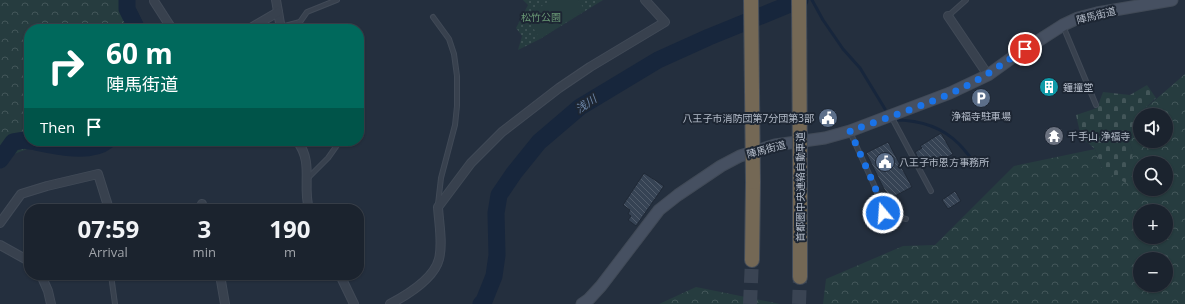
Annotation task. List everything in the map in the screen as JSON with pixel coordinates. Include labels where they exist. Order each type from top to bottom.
[{"type":"highway","points":[[751,0],[752,260]]},
{"type":"highway","name":"首都圏中央連絡自動車道","points":[[799,0],[800,277]]},
{"type":"main road","name":"陣馬街道","points":[[582,304],[601,286],[659,210],[678,194],[721,166],[740,156],[775,145],[825,138],[850,131],[950,93],[988,75],[1063,25],[1078,18],[1097,13],[1172,0]]},
{"type":"street","points":[[276,0],[280,24]]},
{"type":"street","points":[[390,304],[405,296],[436,268],[439,259],[440,247],[438,207],[471,163],[502,132],[559,88],[590,67],[665,22],[645,0]]},
{"type":"street","points":[[154,1],[169,24]]},
{"type":"street","points":[[258,24],[278,12]]},
{"type":"street","points":[[948,16],[988,75]]},
{"type":"street","points":[[301,146],[306,159],[306,200],[307,204]]},
{"type":"street","points":[[0,222],[21,194],[47,186],[98,174],[107,204]]},
{"type":"street","points":[[0,244],[24,258]]},
{"type":"street","points":[[43,280],[51,304]]},
{"type":"street","points":[[221,280],[225,304]]},
{"type":"street","points":[[342,280],[354,304]]},
{"type":"lane","points":[[294,24],[300,22],[307,12],[337,0]]},
{"type":"lane","points":[[948,16],[966,0]]},
{"type":"lane","points":[[433,17],[448,39],[454,54],[458,76],[455,125],[441,178],[438,207]]},
{"type":"lane","points":[[1063,25],[1096,105]]},
{"type":"lane","points":[[891,116],[931,191]]},
{"type":"lane","points":[[850,131],[875,187],[883,213],[906,219]]},
{"type":"lane","points":[[307,179],[328,158],[336,146]]},
{"type":"lane","points":[[112,280],[114,304]]},
{"type":"green space","points":[[0,0],[130,0],[132,24],[24,24],[24,146],[35,146],[9,156],[0,165]]},
{"type":"green space","name":"松竹公園","points":[[523,0],[603,0],[540,39],[518,50],[522,36],[516,28],[528,5]]},
{"type":"green space","name":"松竹公園","points":[[551,0],[578,0],[585,10],[540,39],[526,16]]},
{"type":"green space","points":[[1185,74],[1185,304],[823,304],[826,279],[903,246],[935,245],[1014,166],[1095,149],[1103,170],[1133,152],[1127,134],[1133,128],[1133,148],[1173,148],[1173,108],[1146,108]]},
{"type":"green space","points":[[1147,85],[1156,98],[1145,108],[1133,108],[1133,128],[1127,134],[1133,152],[1126,183],[1103,170],[1095,149],[1081,137],[1076,115],[1097,108],[1103,92],[1130,95]]},
{"type":"green space","points":[[696,287],[780,304],[659,304]]},
{"type":"building","name":"鐘撞堂","points":[[1050,82],[1054,90],[1047,93],[1044,85]]},
{"type":"building","name":"八王子市消防団第7分団第3部","points":[[832,111],[834,122],[825,124],[823,113]]},
{"type":"building","points":[[941,133],[953,154],[933,166],[932,163],[924,168],[915,152],[922,148],[920,146]]},
{"type":"building","points":[[888,142],[912,187],[889,199],[866,153]]},
{"type":"building","points":[[644,173],[664,186],[636,226],[628,220],[631,216],[628,214],[630,210],[623,205]]},
{"type":"building","points":[[955,191],[961,201],[948,209],[942,200]]},
{"type":"waterway","points":[[127,0],[127,9],[134,24]]},
{"type":"waterway","name":"浅川","points":[[481,304],[484,301],[494,276],[497,255],[496,213],[499,195],[514,173],[539,142],[580,107],[658,60],[709,37],[800,0]]},
{"type":"waterway","points":[[812,0],[823,20],[843,49],[860,68],[885,109]]},
{"type":"waterway","points":[[895,120],[913,121],[938,129],[959,144],[976,163]]},
{"type":"waterway","points":[[0,160],[13,142],[24,140]]},
{"type":"waterway","points":[[59,146],[70,148],[94,146]]},
{"type":"tunnel","points":[[750,304],[752,260]]},
{"type":"tunnel","points":[[799,304],[800,277]]},
{"type":"place","name":"鐘撞堂","points":[[1049,87]]},
{"type":"place","name":"浄福寺駐車場","points":[[981,98]]},
{"type":"place","name":"八王子市消防団第7分団第3部","points":[[828,118]]},
{"type":"place","name":"千手山 浄福寺","points":[[1054,136]]},
{"type":"place","name":"八王子市恩方事務所","points":[[885,162]]},
{"type":"route","points":[[883,213],[875,187],[850,131],[967,86],[988,75],[1025,49]]}]
